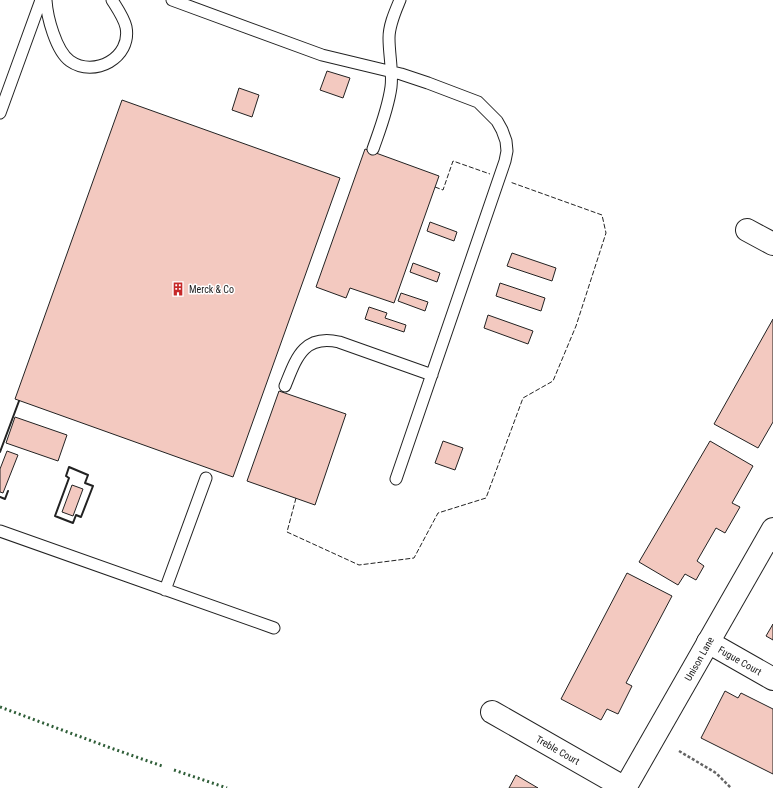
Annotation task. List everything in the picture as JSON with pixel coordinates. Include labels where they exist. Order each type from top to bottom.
[{"type":"street","points":[[747,230],[773,244]]},
{"type":"street","name":"Unison Lane","points":[[625,788],[773,529]]},
{"type":"street","name":"Fugue Court","points":[[708,642],[773,679]]},
{"type":"street","name":"Treble Court","points":[[492,712],[625,788]]},
{"type":"lane","points":[[0,113],[41,0]]},
{"type":"lane","points":[[46,0],[50,25],[62,53],[70,62],[88,68],[94,68],[109,63],[118,55],[124,44],[126,38],[125,26],[112,0]]},
{"type":"lane","points":[[172,0],[322,55],[392,72],[428,83],[481,104],[497,121],[506,141],[507,151],[500,178],[396,479]]},
{"type":"lane","points":[[373,149],[389,100],[392,72],[389,38],[390,29],[400,0]]},
{"type":"lane","points":[[285,386],[300,353],[309,345],[324,340],[339,342],[432,375]]},
{"type":"lane","points":[[165,590],[206,478]]},
{"type":"lane","points":[[0,531],[274,628]]},
{"type":"path","points":[[680,751],[716,774],[731,788]]},
{"type":"building","points":[[327,71],[350,78],[343,98],[320,90]]},
{"type":"building","points":[[239,88],[259,95],[252,117],[232,110]]},
{"type":"building","name":"Merck & Co","points":[[122,100],[340,178],[233,477],[15,399]]},
{"type":"building","points":[[365,149],[439,176],[394,303],[350,288],[346,298],[316,287]]},
{"type":"building","points":[[430,222],[457,232],[454,241],[427,231]]},
{"type":"building","points":[[512,253],[556,268],[552,281],[507,266]]},
{"type":"building","points":[[413,263],[440,273],[437,282],[410,272]]},
{"type":"building","points":[[500,283],[545,298],[541,311],[496,296]]},
{"type":"building","points":[[401,293],[428,302],[425,311],[398,301]]},
{"type":"building","points":[[369,307],[387,313],[385,318],[406,325],[404,332],[365,319]]},
{"type":"building","points":[[488,315],[533,331],[528,344],[484,328]]},
{"type":"building","points":[[773,319],[773,422],[758,448],[714,424]]},
{"type":"building","points":[[279,391],[346,414],[315,505],[247,481]]},
{"type":"building","points":[[15,417],[67,435],[58,461],[6,443]]},
{"type":"building","points":[[443,441],[463,448],[455,470],[435,463]]},
{"type":"building","points":[[710,441],[753,466],[732,503],[740,507],[725,533],[716,528],[697,561],[704,566],[696,580],[685,574],[678,585],[639,562]]},
{"type":"building","points":[[7,451],[18,455],[3,493],[0,492],[0,469]]},
{"type":"building","points":[[72,485],[83,489],[73,516],[62,512]]},
{"type":"building","points":[[627,573],[672,596],[626,683],[632,686],[618,714],[607,709],[601,720],[561,699]]},
{"type":"building","points":[[773,624],[773,640],[766,636]]},
{"type":"building","points":[[725,691],[738,698],[741,693],[773,709],[773,774],[701,738]]},
{"type":"building","points":[[516,775],[538,788],[509,788]]},
{"type":"hedge","points":[[0,707],[162,766]]},
{"type":"hedge","points":[[174,770],[227,788]]},
{"type":"fence","points":[[435,187],[443,190],[453,161],[490,174]]},
{"type":"fence","points":[[296,498],[287,532],[359,565],[414,558],[438,513],[486,498],[523,398],[553,381],[576,326],[606,233],[602,215],[510,182]]},
{"type":"wall","points":[[0,452],[19,401]]},
{"type":"wall","points":[[69,467],[88,475],[85,483],[93,486],[81,517],[76,515],[73,523],[55,516],[69,478],[66,476],[69,467]]},
{"type":"wall","points":[[0,497],[5,499],[8,491]]},
{"type":"place","name":"Merck & Co","points":[[178,289]]}]
